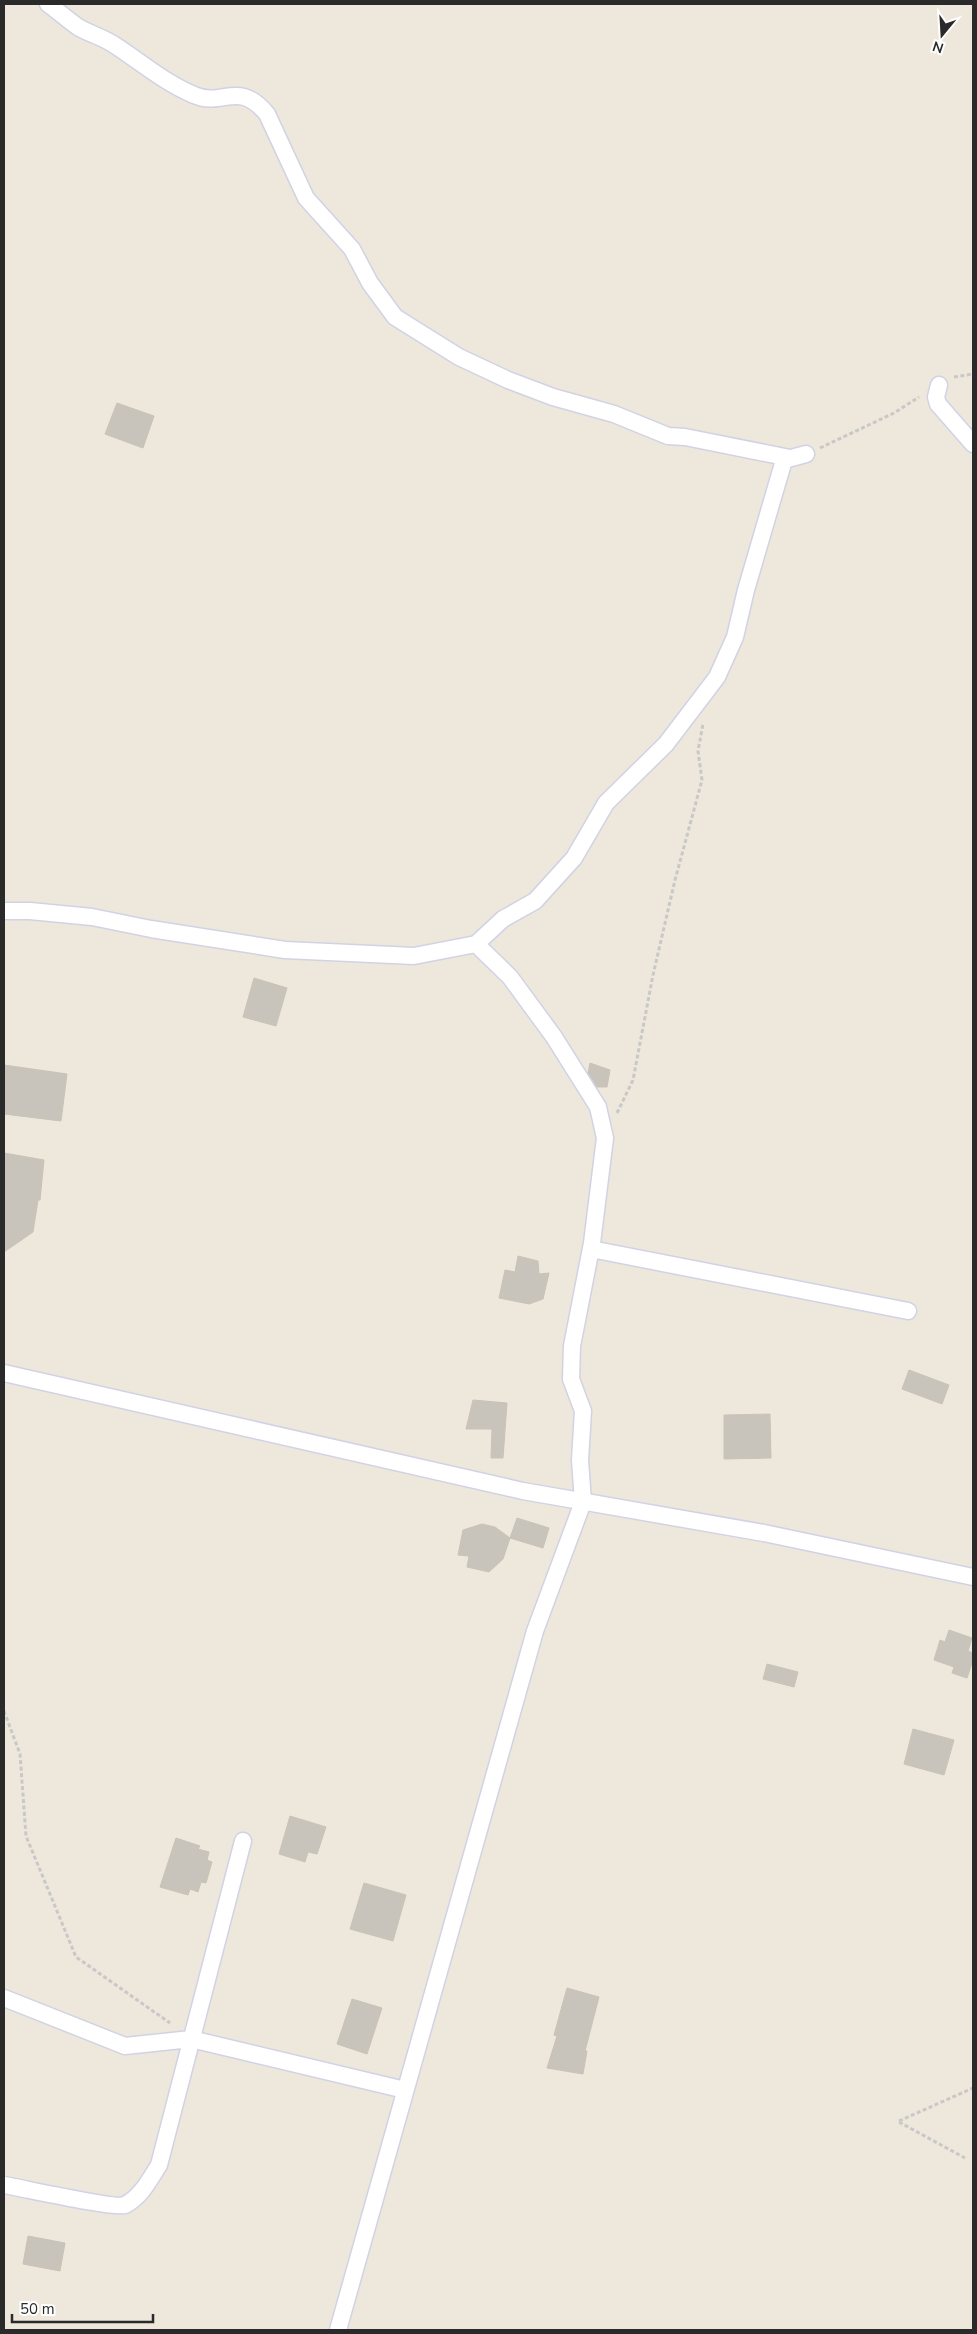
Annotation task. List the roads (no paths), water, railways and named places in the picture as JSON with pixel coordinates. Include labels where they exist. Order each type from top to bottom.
[{"type":"street","points":[[4,911],[30,911],[92,917],[151,929],[285,950],[414,956],[476,944],[504,919],[535,901],[574,858],[606,804],[666,744],[716,677],[735,637],[746,590],[784,460],[798,456],[685,437],[668,436],[614,414],[553,397],[508,380],[452,353],[395,317],[370,283],[352,249],[306,198],[267,114],[259,104],[240,95],[202,98],[193,95],[148,70],[115,45],[78,26],[48,4]]},
{"type":"street","points":[[939,385],[936,397],[938,404],[973,444]]},
{"type":"street","points":[[338,2330],[535,1630],[583,1502],[580,1460],[583,1412],[571,1379],[572,1346],[591,1249],[604,1138],[598,1107],[554,1037],[510,976],[476,944]]},
{"type":"street","points":[[591,1249],[908,1311]]},
{"type":"street","points":[[4,1374],[523,1491],[764,1533],[973,1577]]},
{"type":"street","points":[[4,2185],[105,2205],[123,2206],[138,2197],[160,2165],[190,2039],[243,1841]]},
{"type":"street","points":[[4,1998],[125,2046],[190,2039],[405,2090]]}]
